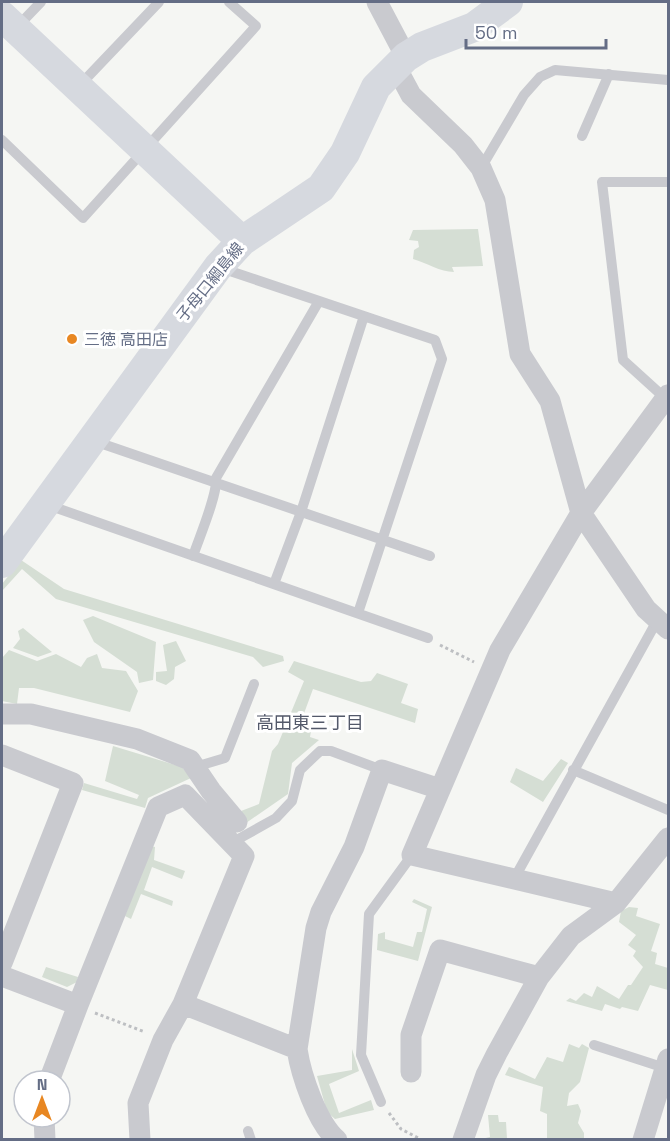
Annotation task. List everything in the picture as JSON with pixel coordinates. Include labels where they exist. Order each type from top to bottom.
[{"type":"main road","name":"子母口綱島線","points":[[2,563],[218,267],[242,241],[321,188],[345,153],[376,87],[401,62],[423,47],[474,27],[508,2]]},
{"type":"main road","points":[[8,22],[242,241]]},
{"type":"street","points":[[377,2],[401,62],[411,95],[463,145],[481,168],[495,200],[520,354],[550,401],[581,513],[646,609],[663,624]]},
{"type":"street","points":[[616,903],[412,855],[500,650],[521,612],[581,513],[668,399]]},
{"type":"street","points":[[2,714],[31,714],[137,739],[190,760],[235,832],[244,855],[183,1004],[163,1040],[138,1103],[140,1140]]},
{"type":"street","points":[[2,755],[74,783],[2,963]]},
{"type":"street","points":[[337,1140],[330,1134],[312,1100],[300,1068],[297,1049],[316,928],[321,912],[354,847],[382,770],[440,789]]},
{"type":"street","points":[[54,1069],[158,807],[185,795],[235,832]]},
{"type":"street","points":[[463,1140],[486,1075],[540,977],[571,936],[616,903],[669,838]]},
{"type":"street","points":[[411,1072],[411,1035],[440,950],[540,977]]},
{"type":"street","points":[[2,976],[78,1005]]},
{"type":"street","points":[[183,1004],[297,1049]]},
{"type":"street","points":[[643,1140],[662,1102],[667,1063]]},
{"type":"lane","points":[[8,22],[41,2]]},
{"type":"lane","points":[[77,88],[159,2]]},
{"type":"lane","points":[[2,140],[83,218],[256,26],[229,2]]},
{"type":"lane","points":[[481,168],[524,95],[540,77],[555,70],[669,80]]},
{"type":"lane","points":[[582,136],[609,74]]},
{"type":"lane","points":[[668,399],[623,360],[602,182],[669,182]]},
{"type":"lane","points":[[218,267],[435,340],[442,359],[358,614]]},
{"type":"lane","points":[[192,556],[217,483],[216,478],[319,301]]},
{"type":"lane","points":[[274,584],[301,512],[364,316]]},
{"type":"lane","points":[[91,440],[430,556]]},
{"type":"lane","points":[[45,504],[428,638]]},
{"type":"lane","points":[[514,879],[573,770],[663,624]]},
{"type":"lane","points":[[195,767],[225,758],[254,684]]},
{"type":"lane","points":[[235,832],[276,818],[292,801],[300,770],[320,751],[331,750],[382,770]]},
{"type":"lane","points":[[573,770],[669,810]]},
{"type":"lane","points":[[381,1102],[361,1055],[369,914],[412,855]]},
{"type":"lane","points":[[594,1045],[667,1063]]},
{"type":"path","points":[[428,638],[491,671]]},
{"type":"path","points":[[97,1013],[151,1035]]},
{"type":"path","points":[[381,1102],[401,1129],[422,1140]]},
{"type":"shaded area","points":[[478,229],[483,266],[452,267],[454,272],[449,272],[413,259],[414,250],[419,247],[418,241],[409,240],[413,230]]},
{"type":"shaded area","points":[[21,560],[64,589],[283,656],[284,661],[263,667],[253,657],[56,599],[22,569],[2,591],[2,584]]},
{"type":"shaded area","points":[[93,616],[156,642],[153,680],[139,683],[137,672],[94,642],[83,620]]},
{"type":"shaded area","points":[[23,628],[52,652],[38,657],[13,648],[20,639],[18,631]]},
{"type":"shaded area","points":[[176,641],[186,661],[175,667],[174,679],[166,685],[156,681],[156,672],[167,671],[163,645]]},
{"type":"shaded area","points":[[9,650],[37,661],[56,654],[81,667],[87,658],[97,654],[102,668],[126,671],[138,691],[130,712],[34,688],[19,688],[17,704],[2,701],[2,658]]},
{"type":"shaded area","points":[[294,661],[361,682],[371,681],[377,673],[408,684],[401,703],[418,709],[415,723],[313,689],[299,727],[311,731],[310,737],[319,740],[292,763],[288,794],[246,823],[241,811],[259,804],[272,751],[278,744],[304,681],[288,672]]},
{"type":"shaded area","points":[[113,746],[182,767],[191,778],[148,798],[145,808],[82,790],[84,783],[137,799],[139,795],[105,781]]},
{"type":"shaded area","points":[[561,759],[568,763],[543,802],[510,782],[516,768],[543,781]]},
{"type":"shaded area","points":[[151,846],[155,847],[154,860],[185,871],[182,879],[152,867],[144,890],[173,901],[172,906],[141,894],[131,919],[125,916]]},
{"type":"shaded area","points":[[414,899],[432,907],[418,961],[377,950],[378,934],[385,932],[385,939],[413,947],[417,932],[422,932],[427,909],[412,902]]},
{"type":"shaded area","points":[[629,907],[638,908],[636,916],[660,924],[651,951],[657,953],[655,964],[668,968],[668,990],[650,985],[638,1011],[605,1004],[602,1011],[566,1001],[570,998],[576,1001],[584,993],[592,997],[597,986],[619,999],[628,985],[631,985],[643,967],[633,956],[636,951],[628,945],[636,935],[619,922],[621,911]]},
{"type":"shaded area","points":[[46,967],[78,977],[77,982],[67,987],[42,977]]},
{"type":"shaded area","points":[[569,1044],[579,1048],[582,1044],[589,1048],[580,1082],[569,1093],[567,1106],[578,1104],[581,1111],[578,1123],[584,1133],[584,1139],[547,1139],[547,1114],[540,1111],[543,1087],[505,1075],[509,1067],[535,1079],[547,1057],[563,1062]]},
{"type":"shaded area","points":[[352,1049],[359,1071],[329,1084],[339,1113],[371,1100],[374,1110],[335,1119],[327,1112],[317,1076],[352,1070]]},
{"type":"shaded area","points":[[488,1115],[498,1115],[499,1122],[506,1122],[507,1139],[481,1139],[490,1137]]},
{"type":"place","name":"三徳 高田店","points":[[72,339]]},
{"type":"district","name":"高田東三丁目","points":[[310,722]]}]
